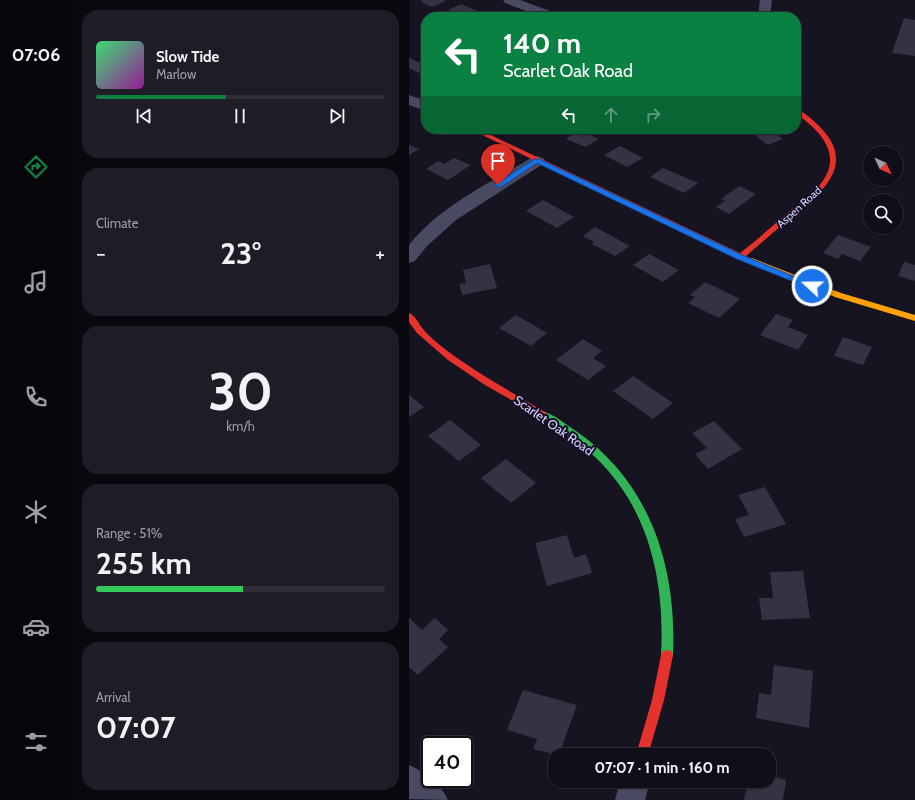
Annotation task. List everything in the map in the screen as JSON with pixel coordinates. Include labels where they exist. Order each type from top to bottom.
[{"type":"street","points":[[509,0],[540,12]]},
{"type":"street","points":[[765,12],[766,0]]},
{"type":"street","points":[[409,99],[421,105]]},
{"type":"street","name":"Aspen Road","points":[[740,257],[763,240],[816,193],[826,181],[832,170],[833,158],[831,146],[826,137],[812,121],[801,114]]},
{"type":"street","points":[[483,134],[740,257],[824,291],[876,308],[915,318]]},
{"type":"street","points":[[409,258],[417,245],[429,232],[459,210],[537,161]]},
{"type":"street","name":"Scarlet Oak Road","points":[[409,316],[418,330],[429,341],[584,443],[608,465],[631,494],[649,526],[660,560],[667,605],[668,643],[659,697],[644,748]]},
{"type":"street","points":[[409,780],[433,800]]},
{"type":"street","points":[[630,800],[633,788]]},
{"type":"building","points":[[420,0],[446,1],[432,7],[421,2],[423,1]]},
{"type":"building","points":[[461,4],[479,12],[453,12],[448,10]]},
{"type":"building","points":[[904,18],[915,20],[915,56],[892,53]]},
{"type":"building","points":[[409,58],[418,62],[421,60],[421,74],[409,68]]},
{"type":"building","points":[[573,134],[587,134],[599,139],[586,147],[566,139]]},
{"type":"building","points":[[754,134],[776,134],[783,139],[768,145]]},
{"type":"building","points":[[409,145],[419,149],[409,155]]},
{"type":"building","points":[[620,146],[643,158],[627,167],[604,155]]},
{"type":"building","points":[[454,158],[471,165],[448,180],[426,169],[438,161],[444,164]]},
{"type":"building","points":[[663,168],[698,183],[684,193],[650,177]]},
{"type":"building","points":[[739,186],[756,194],[729,214],[716,207],[725,201],[721,199]]},
{"type":"building","points":[[543,200],[574,217],[557,228],[526,211]]},
{"type":"building","points":[[595,227],[630,246],[615,256],[592,244],[594,242],[583,236]]},
{"type":"building","points":[[838,235],[871,247],[860,261],[842,254],[838,259],[823,253]]},
{"type":"building","points":[[649,254],[679,270],[663,282],[633,265]]},
{"type":"building","points":[[904,262],[915,265],[915,281],[898,276]]},
{"type":"building","points":[[490,264],[497,288],[462,295],[459,284],[466,283],[463,270]]},
{"type":"building","points":[[705,282],[740,299],[719,318],[688,303],[695,297],[690,295]]},
{"type":"building","points":[[776,314],[793,320],[788,327],[808,335],[798,350],[760,335]]},
{"type":"building","points":[[516,315],[547,333],[531,346],[499,328]]},
{"type":"building","points":[[843,337],[872,347],[863,365],[834,356]]},
{"type":"building","points":[[583,339],[602,351],[593,358],[606,366],[588,380],[556,360]]},
{"type":"building","points":[[633,376],[673,403],[653,419],[613,391]]},
{"type":"building","points":[[409,395],[424,407],[409,417]]},
{"type":"building","points":[[450,420],[481,445],[459,461],[428,436]]},
{"type":"building","points":[[714,421],[742,449],[708,469],[695,454],[707,448],[692,433]]},
{"type":"building","points":[[506,459],[536,483],[511,503],[481,478]]},
{"type":"building","points":[[765,487],[786,524],[744,537],[735,519],[749,515],[738,495]]},
{"type":"building","points":[[567,535],[574,558],[586,554],[592,573],[547,586],[535,543]]},
{"type":"building","points":[[803,571],[810,618],[762,620],[759,598],[773,598],[770,572]]},
{"type":"building","points":[[409,618],[422,630],[435,618],[448,630],[439,639],[448,647],[418,675],[409,667]]},
{"type":"building","points":[[774,665],[813,671],[809,728],[756,718],[759,693],[771,695]]},
{"type":"building","points":[[523,690],[577,705],[562,748],[548,748],[548,752],[533,749],[537,739],[507,730]]},
{"type":"building","points":[[776,777],[786,780],[783,800],[744,800],[747,788],[776,788]]},
{"type":"traffic: fast","points":[[542,414],[575,436],[598,454],[622,481],[636,503],[648,527],[657,551],[663,577],[667,603],[667,655]]},
{"type":"traffic: slow","points":[[749,260],[838,295],[915,318]]},
{"type":"traffic: jam","points":[[740,257],[816,193],[831,172],[833,153],[830,144],[825,136],[801,115]]},
{"type":"traffic: jam","points":[[483,134],[749,260]]},
{"type":"traffic: jam","points":[[409,316],[420,331],[434,345],[451,358],[488,383],[542,414]]},
{"type":"traffic: jam","points":[[644,748],[658,700],[667,655]]},
{"type":"route","points":[[498,185],[537,161],[764,268],[812,286]]}]
